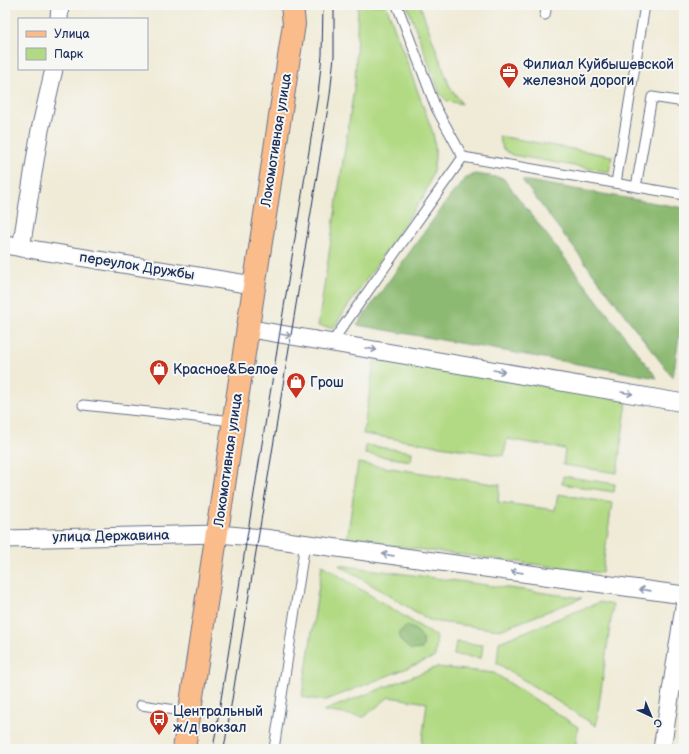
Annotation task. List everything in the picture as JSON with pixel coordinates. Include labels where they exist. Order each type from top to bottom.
[{"type":"main road","name":"Локомотивная улица","points":[[184,749],[218,534],[246,328],[294,24],[292,5]]},
{"type":"street","points":[[59,18],[60,5]]},
{"type":"street","name":"переулок Дружбы","points":[[54,70],[13,246],[253,285]]},
{"type":"street","points":[[246,328],[684,403]]},
{"type":"street","name":"улица Державина","points":[[5,539],[218,534],[304,543],[684,595]]},
{"type":"street","points":[[662,749],[684,607]]},
{"type":"lane","points":[[397,5],[436,108],[463,156]]},
{"type":"lane","points":[[545,15],[547,5]]},
{"type":"lane","points":[[616,183],[645,5]]},
{"type":"lane","points":[[636,187],[652,97],[684,102]]},
{"type":"lane","points":[[463,156],[684,195]]},
{"type":"lane","points":[[332,342],[463,156]]},
{"type":"lane","points":[[83,405],[233,421]]},
{"type":"lane","points":[[274,749],[304,543]]},
{"type":"lane","points":[[141,705],[190,712]]},
{"type":"green space","points":[[358,5],[386,5],[433,133],[435,158],[430,181],[423,197],[333,328],[318,326],[355,82]]},
{"type":"green space","points":[[407,5],[420,5],[449,85],[462,104],[447,101],[440,94]]},
{"type":"green space","points":[[499,136],[612,156],[609,172],[512,155],[503,149]]},
{"type":"green space","points":[[475,174],[503,178],[657,378],[357,325],[451,195],[466,178]]},
{"type":"green space","points":[[522,180],[684,208],[684,301],[673,378]]},
{"type":"green space","points":[[375,357],[627,401],[617,473],[563,465],[565,449],[507,439],[504,456],[363,434]]},
{"type":"green space","points":[[366,445],[412,452],[411,461],[365,454]]},
{"type":"green space","points":[[358,463],[500,485],[498,502],[555,510],[558,494],[612,503],[602,573],[347,540]]},
{"type":"green space","points":[[563,476],[615,484],[614,492],[562,484]]},
{"type":"green space","points":[[322,565],[437,637],[435,657],[324,701],[302,697]]},
{"type":"green space","points":[[339,565],[582,598],[500,630],[431,621]]},
{"type":"green space","points":[[600,602],[613,605],[596,726],[497,663],[499,642]]},
{"type":"green space","points":[[407,626],[420,634],[423,641],[422,649],[411,650],[401,641],[399,632]]},
{"type":"green space","points":[[456,642],[483,645],[481,658],[454,655]]},
{"type":"green space","points":[[437,667],[494,673],[578,727],[575,749],[556,747],[554,749],[421,749],[427,703],[389,697],[364,717],[323,711]]},
{"type":"tram line","points":[[213,749],[318,95],[322,55],[323,5]]},
{"type":"tram line","points":[[224,749],[330,95],[334,56],[334,5]]},
{"type":"place","name":"Филиал Куйбышевской железной дороги","points":[[509,89]]},
{"type":"place","name":"Красное&Белое","points":[[159,386]]},
{"type":"place","name":"Грош","points":[[296,399]]},
{"type":"place","name":"Центральный ж/д вокзал","points":[[159,736]]}]
